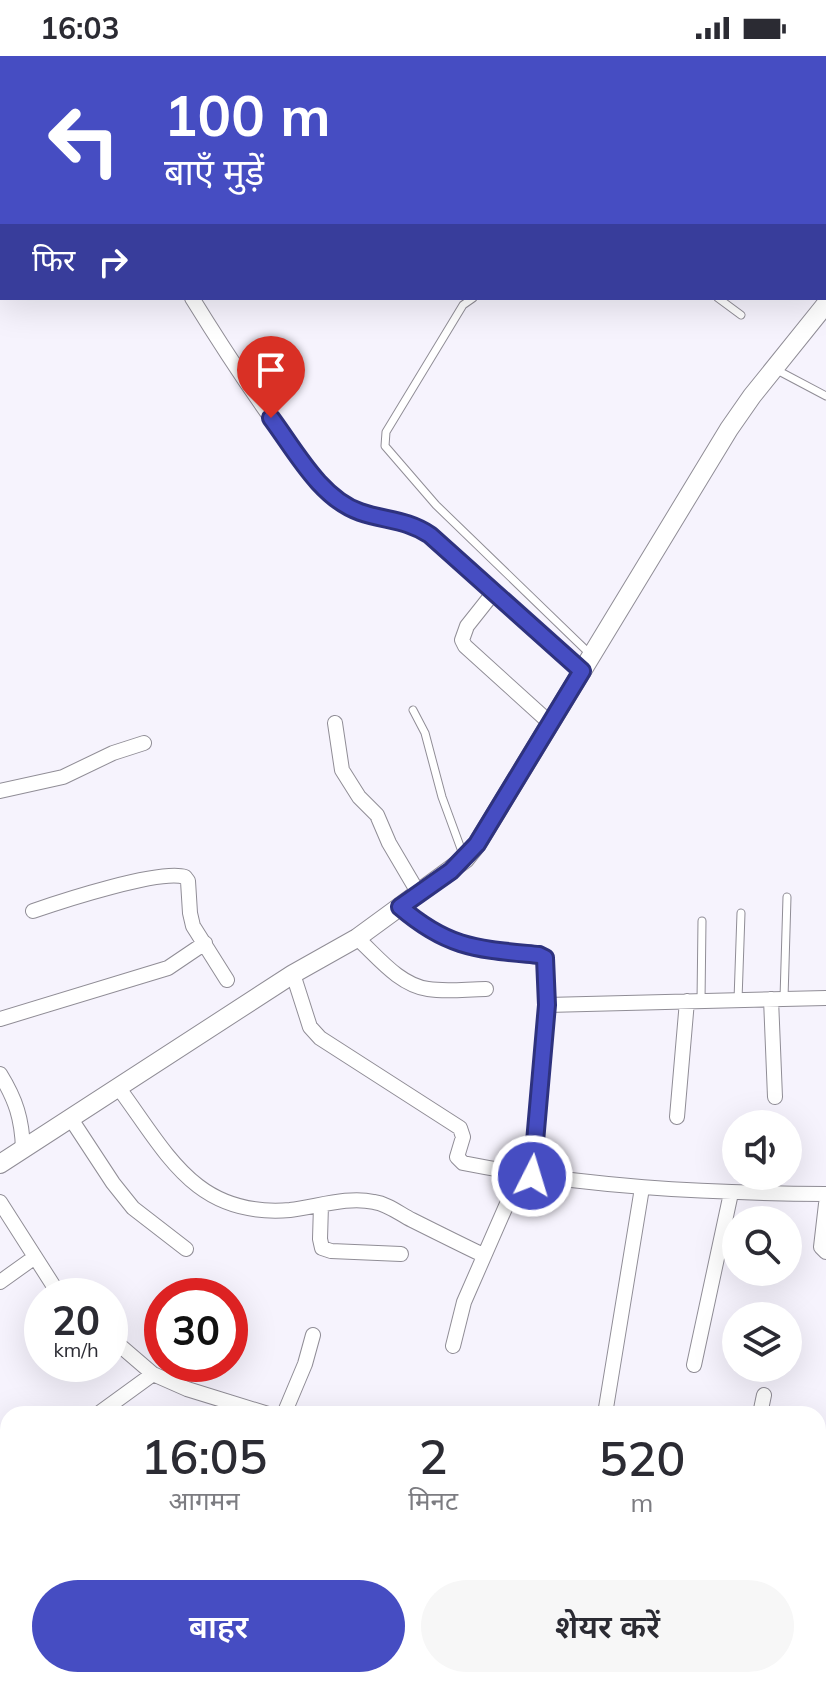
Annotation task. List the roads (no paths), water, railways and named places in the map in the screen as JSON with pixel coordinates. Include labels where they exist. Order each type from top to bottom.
[{"type":"street","points":[[193,300],[239,373],[322,486],[341,503],[358,511],[415,525],[430,535],[494,592],[586,663]]},
{"type":"street","points":[[0,1164],[293,974],[357,938],[465,859],[729,429],[826,305]]},
{"type":"street","points":[[494,592],[467,626],[462,640],[550,723]]},
{"type":"street","points":[[335,723],[342,770],[359,797],[377,815],[389,843],[419,894]]},
{"type":"street","points":[[0,791],[63,777],[113,753],[144,743]]},
{"type":"street","points":[[33,911],[94,891],[180,875],[188,881],[193,926],[227,980]]},
{"type":"street","points":[[400,907],[429,930],[457,944],[543,956],[546,963],[547,1005],[526,1175],[483,1255],[464,1302],[453,1346]]},
{"type":"street","points":[[357,938],[399,976],[416,986],[436,990],[486,989]]},
{"type":"street","points":[[0,1019],[168,968],[205,943]]},
{"type":"street","points":[[293,974],[310,1027],[320,1038],[460,1128],[463,1137],[457,1157],[459,1161],[526,1175],[642,1188],[826,1194]]},
{"type":"street","points":[[775,1097],[778,998]]},
{"type":"street","points":[[547,1005],[826,998]]},
{"type":"street","points":[[677,1117],[694,1001]]},
{"type":"street","points":[[0,1074],[16,1100],[22,1120],[23,1149]]},
{"type":"street","points":[[118,1087],[181,1172],[203,1193],[231,1206],[289,1210],[363,1200],[383,1204],[483,1255]]},
{"type":"street","points":[[71,1119],[133,1208],[186,1249]]},
{"type":"street","points":[[606,1406],[642,1188]]},
{"type":"street","points":[[694,1365],[731,1193]]},
{"type":"street","points":[[0,1202],[48,1278]]},
{"type":"street","points":[[826,1204],[821,1247],[826,1252]]},
{"type":"street","points":[[321,1205],[322,1248],[401,1254]]},
{"type":"street","points":[[0,1282],[35,1257]]},
{"type":"street","points":[[287,1406],[313,1335]]},
{"type":"street","points":[[128,1352],[144,1366]]},
{"type":"street","points":[[109,1406],[144,1381]]},
{"type":"street","points":[[171,1382],[222,1406]]},
{"type":"street","points":[[762,1406],[764,1395]]},
{"type":"lane","points":[[470,300],[463,305],[386,432],[385,446],[436,505],[586,663]]},
{"type":"lane","points":[[721,300],[741,315]]},
{"type":"lane","points":[[774,369],[826,396]]},
{"type":"lane","points":[[413,710],[425,733],[442,797],[465,859]]},
{"type":"lane","points":[[778,998],[787,897]]},
{"type":"lane","points":[[738,1000],[741,913]]},
{"type":"lane","points":[[694,1001],[702,921]]}]
